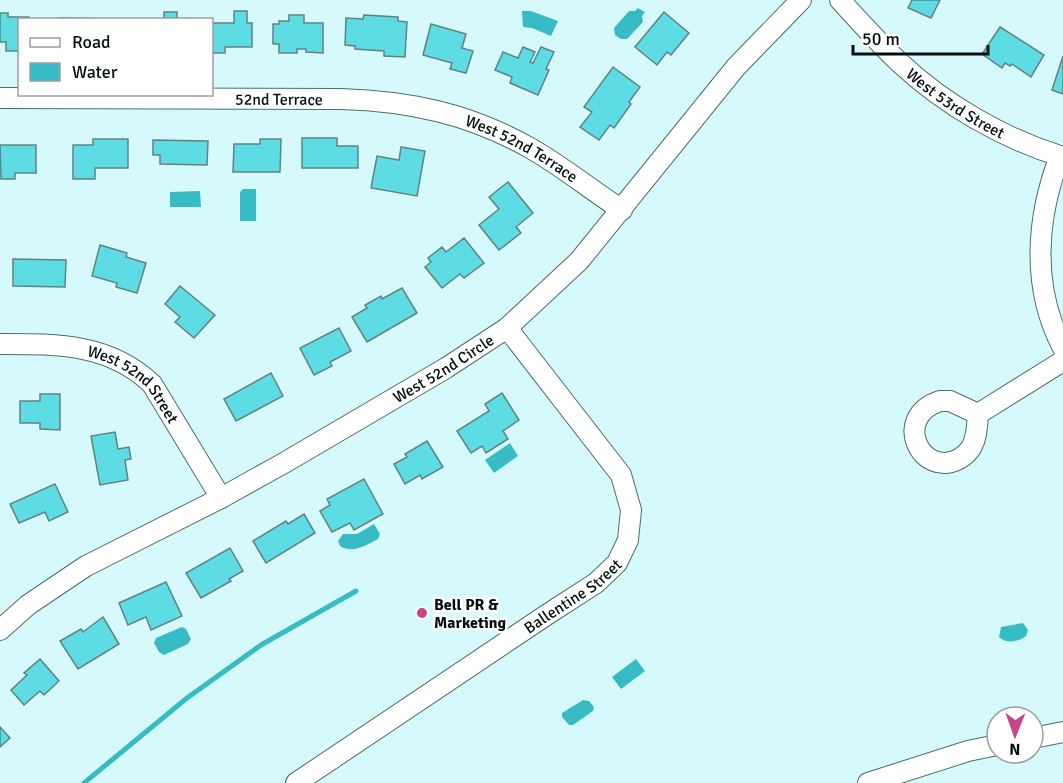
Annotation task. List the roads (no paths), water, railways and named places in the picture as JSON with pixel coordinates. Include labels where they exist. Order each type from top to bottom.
[{"type":"street","name":"West 52nd Circle","points":[[0,630],[28,606],[86,566],[221,498],[446,368],[507,328],[579,261],[736,67],[801,0]]},
{"type":"street","name":"West 53rd Street","points":[[840,0],[902,64],[935,92],[970,115],[1013,137],[1061,156]]},
{"type":"street","name":"52nd Terrace","points":[[0,98],[341,99],[384,100],[414,106]]},
{"type":"street","name":"West 52nd Terrace","points":[[414,106],[464,118],[502,134],[549,159],[622,210]]},
{"type":"street","points":[[1061,156],[1044,207],[1039,250],[1045,297],[1063,348]]},
{"type":"street","name":"Ballentine Street","points":[[296,783],[596,583],[617,562],[628,540],[631,510],[621,475],[507,328]]},
{"type":"street","name":"West 52nd Street","points":[[0,344],[49,344],[85,349],[113,357],[138,370],[152,384],[221,498]]},
{"type":"street","points":[[978,414],[1063,361]]},
{"type":"street","points":[[1045,736],[1063,732]]},
{"type":"street","points":[[868,783],[928,763],[985,748]]},
{"type":"water","points":[[638,8],[645,12],[642,16],[643,22],[627,39],[621,39],[615,35],[614,28],[629,11],[635,11]]},
{"type":"water","points":[[522,11],[531,11],[558,21],[551,36],[532,28],[523,27]]},
{"type":"water","points":[[243,189],[256,189],[256,221],[240,221],[240,192]]},
{"type":"water","points":[[200,191],[201,207],[170,207],[170,192]]},
{"type":"water","points":[[510,443],[518,456],[494,473],[485,460]]},
{"type":"water","points":[[374,524],[380,534],[378,539],[354,549],[340,546],[338,541],[343,534],[357,534]]},
{"type":"water","points":[[1023,623],[1028,630],[1023,638],[1009,641],[999,637],[1001,627]]},
{"type":"water","points":[[182,627],[186,629],[191,639],[188,644],[164,655],[159,652],[154,643],[156,638]]},
{"type":"water","points":[[636,659],[645,671],[621,689],[612,677]]},
{"type":"water","points":[[583,700],[589,701],[594,707],[593,711],[573,725],[569,725],[562,717],[562,713]]},
{"type":"waterway","points":[[84,783],[187,698],[261,645],[356,591]]},
{"type":"place","name":"Bell PR & Marketing","points":[[422,613]]}]
